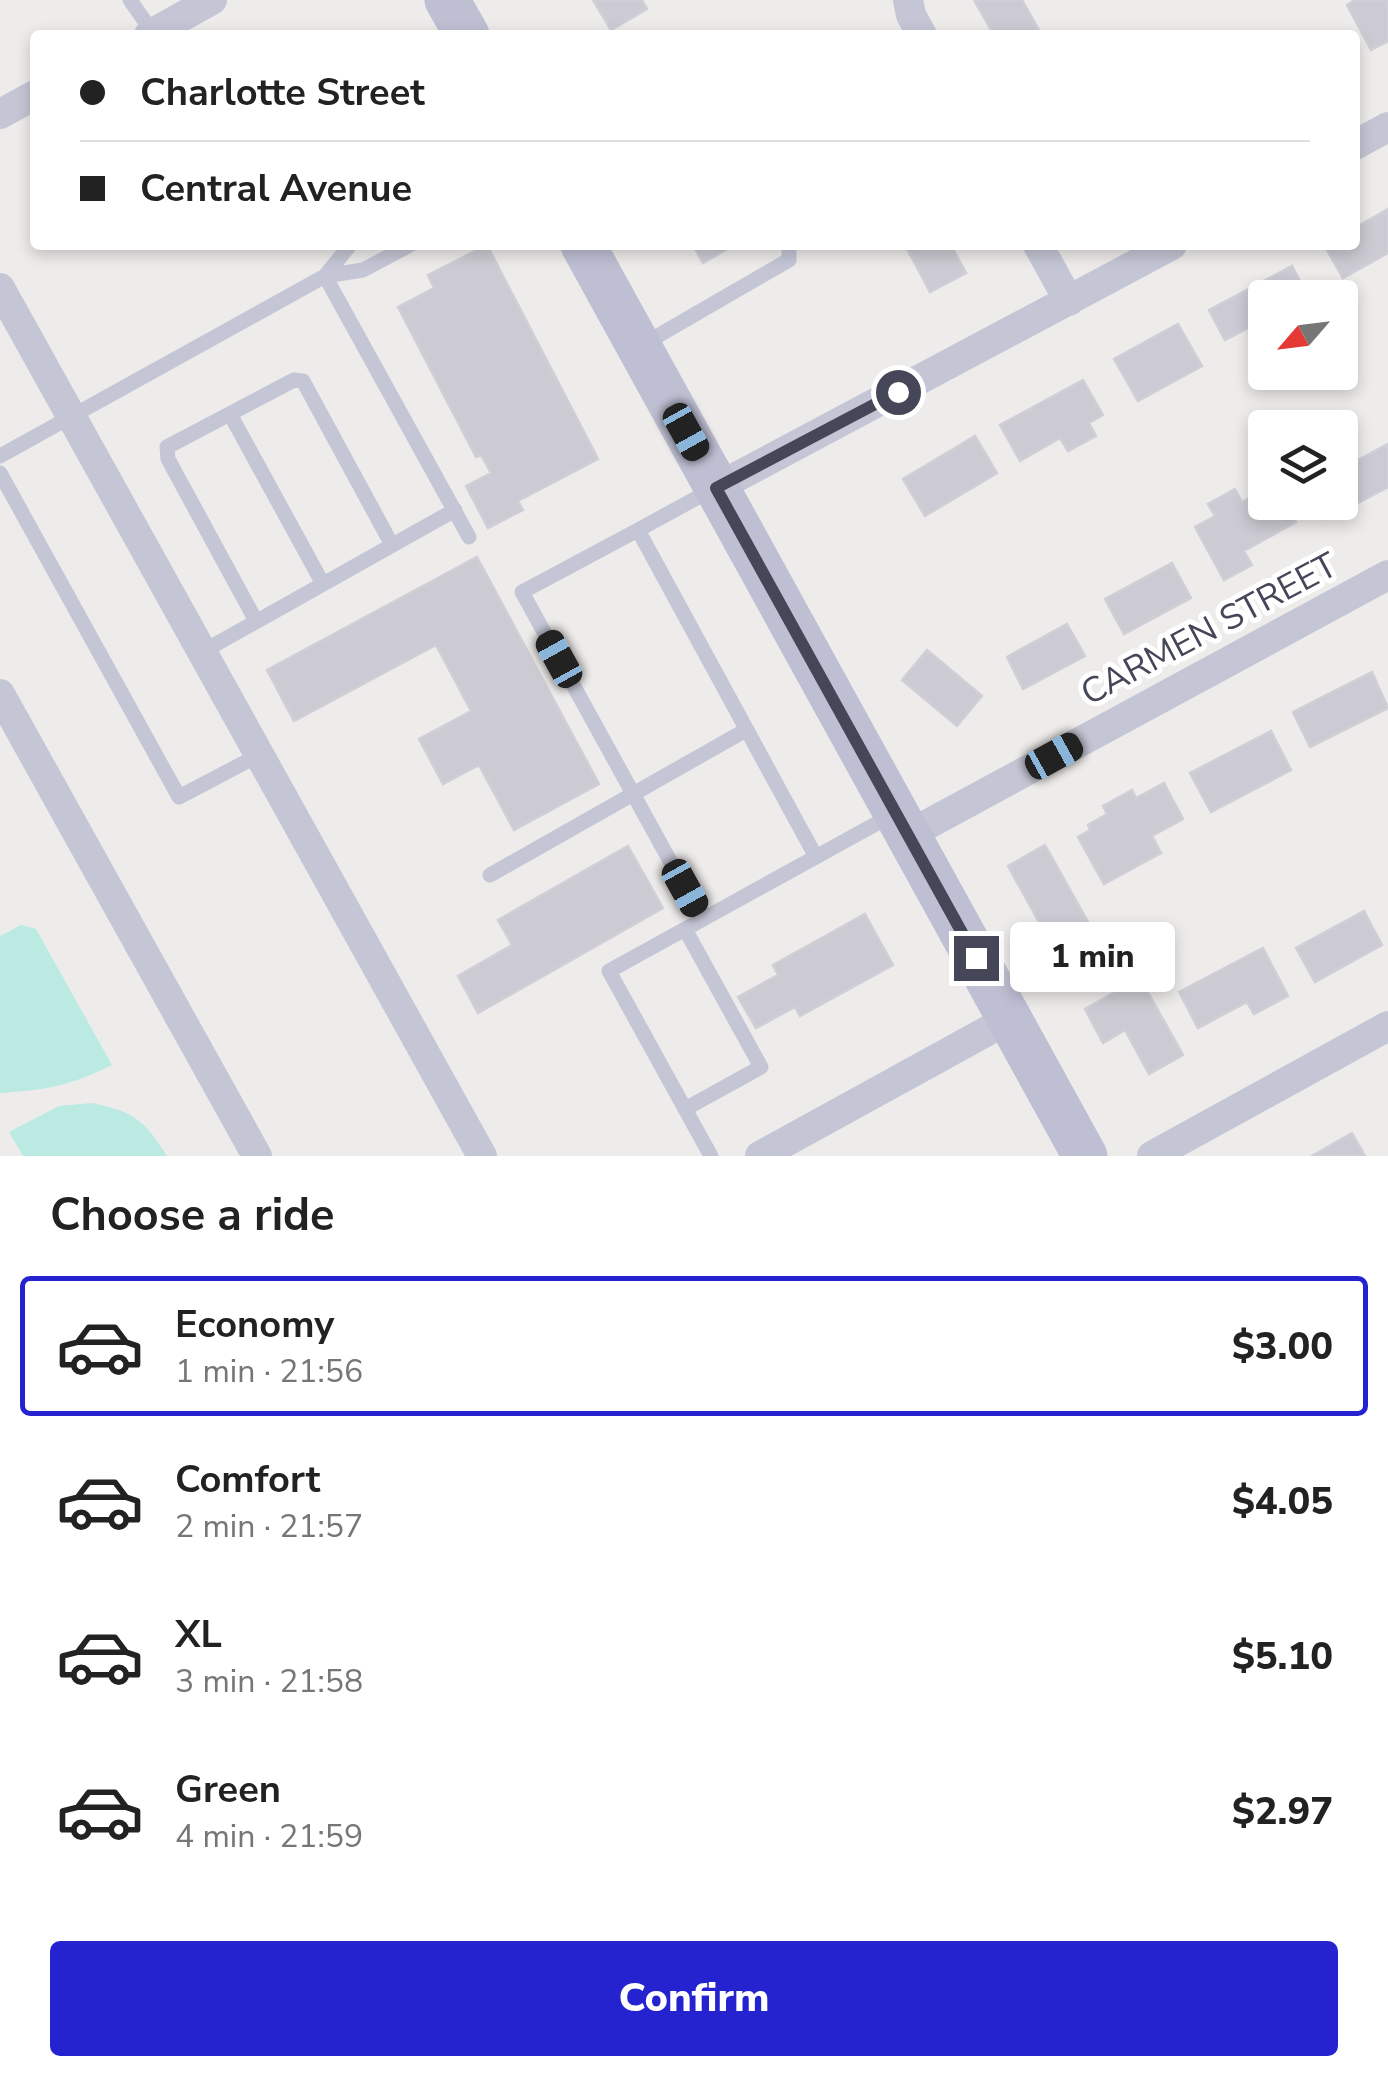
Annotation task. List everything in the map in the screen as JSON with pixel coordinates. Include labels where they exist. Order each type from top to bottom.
[{"type":"main road","points":[[593,252],[639,347],[1085,1156]]},
{"type":"street","points":[[158,30],[212,0]]},
{"type":"street","points":[[908,0],[920,30]]},
{"type":"street","points":[[0,114],[30,99]]},
{"type":"street","points":[[1360,143],[1388,128]]},
{"type":"street","points":[[1041,250],[1068,301]]},
{"type":"street","points":[[716,488],[1163,250]]},
{"type":"street","points":[[0,288],[482,1156]]},
{"type":"street","name":"CARMEN STREET","points":[[902,824],[1388,575]]},
{"type":"street","points":[[0,694],[256,1156]]},
{"type":"street","points":[[760,1156],[1009,1019]]},
{"type":"street","points":[[1152,1156],[1388,1026]]},
{"type":"lane","points":[[130,0],[149,30]]},
{"type":"lane","points":[[325,276],[346,250]]},
{"type":"lane","points":[[0,456],[325,276],[363,270],[401,250]]},
{"type":"lane","points":[[639,347],[789,260],[789,250]]},
{"type":"lane","points":[[325,276],[469,537]]},
{"type":"lane","points":[[256,622],[168,459],[168,446],[294,380],[303,381],[392,545]]},
{"type":"lane","points":[[230,414],[323,584]]},
{"type":"lane","points":[[0,473],[179,798],[259,755]]},
{"type":"lane","points":[[702,919],[522,592],[716,488]]},
{"type":"lane","points":[[202,652],[455,510]]},
{"type":"lane","points":[[638,530],[816,857]]},
{"type":"lane","points":[[490,875],[746,730]]},
{"type":"lane","points":[[711,1156],[609,971],[816,857],[902,824]]},
{"type":"lane","points":[[685,929],[761,1067],[685,1109]]},
{"type":"shaded area","points":[[21,925],[36,929],[112,1065],[58,1086],[0,1093],[0,936]]},
{"type":"shaded area","points":[[92,1103],[137,1119],[167,1156],[23,1156],[9,1132],[59,1106]]},
{"type":"building","points":[[593,0],[642,0],[647,9],[611,30]]},
{"type":"building","points":[[974,0],[1022,0],[1039,30],[991,30]]},
{"type":"building","points":[[1355,0],[1388,0],[1388,41],[1371,50],[1347,5]]},
{"type":"building","points":[[1388,209],[1388,253],[1343,278],[1327,250],[1360,250],[1360,225]]},
{"type":"building","points":[[477,250],[490,250],[598,459],[518,501],[523,510],[488,528],[466,486],[491,473],[481,455],[476,457],[398,307],[434,288],[428,275]]},
{"type":"building","points":[[696,250],[725,250],[703,263]]},
{"type":"building","points":[[908,250],[954,250],[966,273],[930,292]]},
{"type":"building","points":[[1292,266],[1299,280],[1266,280]]},
{"type":"building","points":[[1248,289],[1248,328],[1225,340],[1209,310]]},
{"type":"building","points":[[1178,324],[1202,366],[1138,401],[1114,359]]},
{"type":"building","points":[[1083,380],[1103,415],[1089,423],[1096,436],[1068,451],[1060,438],[1020,461],[1000,425]]},
{"type":"building","points":[[975,436],[997,473],[925,516],[903,479]]},
{"type":"building","points":[[1388,444],[1388,487],[1358,503],[1358,460]]},
{"type":"building","points":[[1235,489],[1242,502],[1248,499],[1248,520],[1296,522],[1244,551],[1252,565],[1224,580],[1195,527],[1215,516],[1208,504]]},
{"type":"building","points":[[477,557],[599,784],[514,830],[479,765],[443,784],[419,739],[471,711],[436,645],[294,721],[267,670]]},
{"type":"building","points":[[1172,563],[1191,598],[1124,634],[1105,599]]},
{"type":"building","points":[[1067,624],[1085,656],[1023,689],[1007,657]]},
{"type":"building","points":[[927,650],[982,696],[957,726],[902,680]]},
{"type":"building","points":[[1372,672],[1388,708],[1310,747],[1293,712]]},
{"type":"building","points":[[1271,731],[1291,770],[1211,812],[1190,773]]},
{"type":"building","points":[[1164,783],[1183,819],[1152,836],[1161,853],[1104,884],[1078,837],[1090,830],[1088,825],[1107,814],[1103,806],[1132,790],[1136,798]]},
{"type":"building","points":[[1045,845],[1088,922],[1050,942],[1008,866]]},
{"type":"building","points":[[628,846],[663,908],[478,1013],[458,976],[512,945],[498,920]]},
{"type":"building","points":[[1364,911],[1382,945],[1315,982],[1296,948]]},
{"type":"building","points":[[865,914],[893,965],[800,1016],[795,1007],[756,1028],[738,997],[778,975],[773,965]]},
{"type":"building","points":[[1263,948],[1288,996],[1254,1014],[1247,1002],[1198,1028],[1179,992]]},
{"type":"building","points":[[1140,978],[1183,1055],[1149,1074],[1125,1030],[1103,1043],[1085,1009]]},
{"type":"building","points":[[1352,1133],[1365,1156],[1312,1156]]},
{"type":"route","points":[[898,392],[716,488],[976,958]]}]
